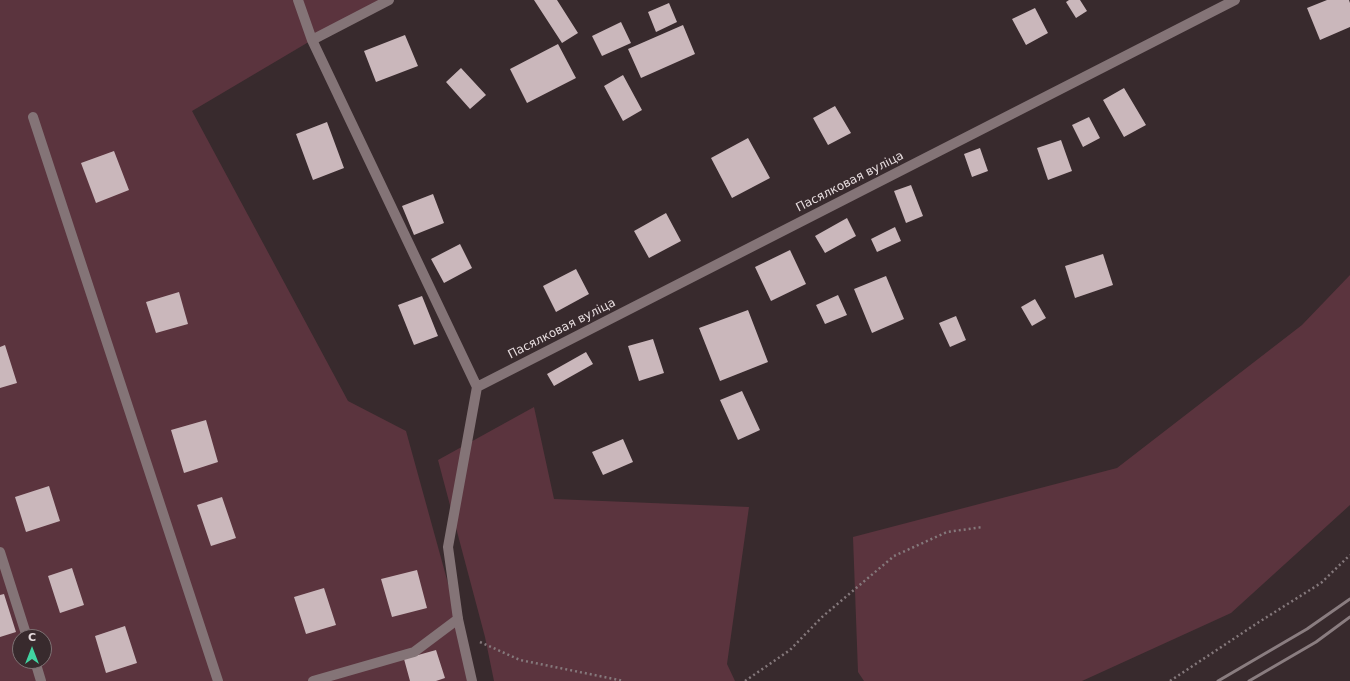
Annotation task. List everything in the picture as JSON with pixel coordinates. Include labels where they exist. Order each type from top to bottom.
[{"type":"street","points":[[298,0],[312,40],[477,387],[448,547],[458,619],[472,681]]},
{"type":"street","points":[[312,40],[389,0]]},
{"type":"street","name":"Пасялковая вуліца","points":[[477,387],[1235,0]]},
{"type":"street","points":[[33,117],[218,681]]},
{"type":"street","points":[[0,552],[24,629]]},
{"type":"street","points":[[313,681],[414,652],[458,619]]},
{"type":"street","points":[[37,669],[41,681]]},
{"type":"path","points":[[745,681],[790,650],[822,618],[894,556],[947,532],[983,527]]},
{"type":"path","points":[[1170,681],[1321,583],[1350,555]]},
{"type":"path","points":[[461,634],[520,660],[624,681]]},
{"type":"shaded area","points":[[0,0],[389,0],[312,40],[192,111],[348,401],[406,431],[457,616],[471,681],[0,681]]},
{"type":"shaded area","points":[[1350,275],[1350,505],[1231,613],[1082,681],[864,681],[858,672],[853,537],[1117,468],[1302,325]]},
{"type":"shaded area","points":[[534,407],[554,499],[749,507],[727,664],[735,681],[494,681],[485,637],[438,460]]},
{"type":"building","points":[[534,0],[557,0],[578,33],[562,43]]},
{"type":"building","points":[[1069,0],[1080,0],[1087,11],[1076,18],[1066,2]]},
{"type":"building","points":[[1327,0],[1349,0],[1350,27],[1320,40],[1307,8]]},
{"type":"building","points":[[669,3],[677,22],[656,32],[648,12]]},
{"type":"building","points":[[1035,8],[1048,33],[1026,45],[1012,19]]},
{"type":"building","points":[[621,22],[631,43],[602,56],[592,36]]},
{"type":"building","points":[[683,25],[695,54],[641,78],[628,49]]},
{"type":"building","points":[[405,35],[418,66],[376,82],[364,51]]},
{"type":"building","points":[[558,44],[576,78],[527,103],[510,69]]},
{"type":"building","points":[[461,68],[486,95],[470,109],[446,82]]},
{"type":"building","points":[[623,75],[642,110],[623,121],[604,86]]},
{"type":"building","points":[[1124,88],[1146,125],[1124,137],[1103,100]]},
{"type":"building","points":[[835,106],[851,133],[828,145],[813,118]]},
{"type":"building","points":[[1089,117],[1100,138],[1083,147],[1072,125]]},
{"type":"building","points":[[327,122],[344,168],[313,180],[296,134]]},
{"type":"building","points":[[748,138],[770,178],[732,198],[711,158]]},
{"type":"building","points":[[1061,140],[1072,171],[1048,180],[1037,148]]},
{"type":"building","points":[[980,148],[988,171],[972,177],[964,154]]},
{"type":"building","points":[[114,151],[129,190],[96,203],[81,163]]},
{"type":"building","points":[[911,185],[923,216],[906,223],[894,191]]},
{"type":"building","points":[[433,194],[444,223],[414,235],[402,206]]},
{"type":"building","points":[[666,213],[681,241],[649,258],[634,231]]},
{"type":"building","points":[[847,218],[856,236],[825,253],[815,236]]},
{"type":"building","points":[[895,227],[901,241],[877,252],[871,239]]},
{"type":"building","points":[[460,244],[472,268],[444,283],[431,259]]},
{"type":"building","points":[[790,250],[806,284],[771,301],[755,267]]},
{"type":"building","points":[[1103,254],[1113,285],[1075,298],[1065,266]]},
{"type":"building","points":[[576,269],[589,294],[556,312],[543,286]]},
{"type":"building","points":[[886,276],[904,319],[872,333],[854,289]]},
{"type":"building","points":[[179,292],[188,324],[156,333],[146,302]]},
{"type":"building","points":[[838,295],[847,315],[825,324],[816,305]]},
{"type":"building","points":[[422,296],[438,336],[414,345],[398,305]]},
{"type":"building","points":[[1035,299],[1046,318],[1032,326],[1021,307]]},
{"type":"building","points":[[748,310],[768,362],[720,381],[699,328]]},
{"type":"building","points":[[956,316],[966,340],[950,347],[939,323]]},
{"type":"building","points":[[653,339],[664,373],[639,381],[628,346]]},
{"type":"building","points":[[5,345],[17,383],[0,388],[0,347]]},
{"type":"building","points":[[586,352],[593,364],[554,386],[547,374]]},
{"type":"building","points":[[742,391],[760,430],[738,440],[720,400]]},
{"type":"building","points":[[206,420],[218,462],[184,473],[171,430]]},
{"type":"building","points":[[623,439],[633,462],[603,475],[592,452]]},
{"type":"building","points":[[49,486],[60,521],[26,532],[15,497]]},
{"type":"building","points":[[222,497],[236,538],[211,546],[197,505]]},
{"type":"building","points":[[72,568],[84,605],[60,613],[48,576]]},
{"type":"building","points":[[417,570],[427,608],[392,617],[381,579]]},
{"type":"building","points":[[324,588],[336,625],[306,634],[294,597]]},
{"type":"building","points":[[4,594],[15,629],[12,629],[12,633],[0,637],[0,595]]},
{"type":"building","points":[[125,626],[137,663],[106,673],[95,636]]},
{"type":"building","points":[[436,650],[445,678],[436,681],[410,681],[404,659]]},
{"type":"railway","points":[[1218,681],[1307,629],[1350,599]]},
{"type":"railway","points":[[1249,681],[1316,642],[1350,617]]}]
